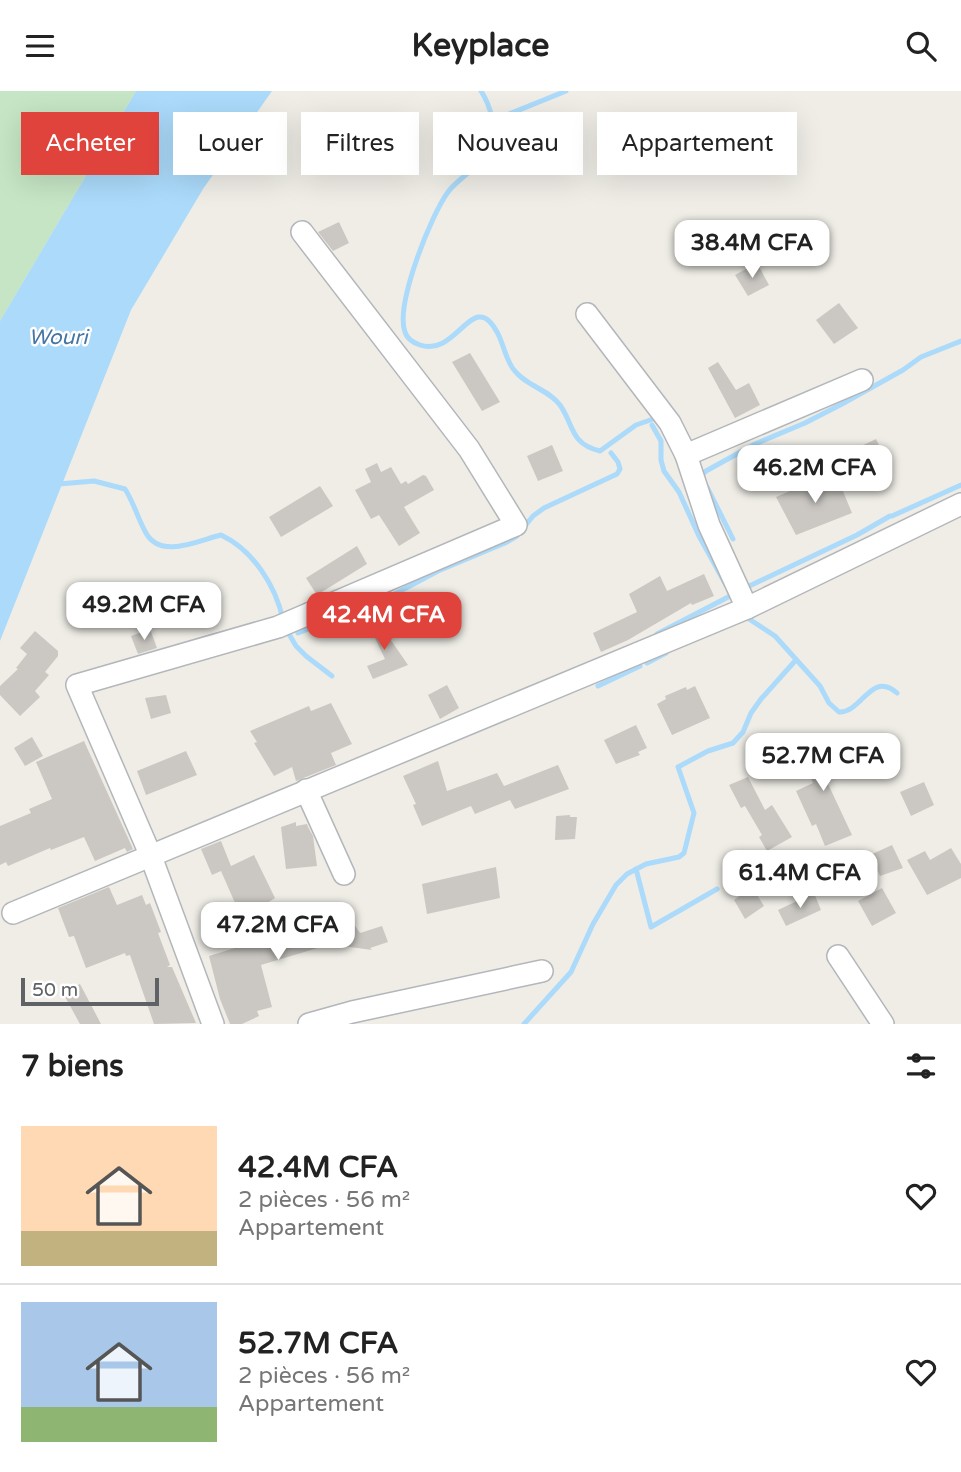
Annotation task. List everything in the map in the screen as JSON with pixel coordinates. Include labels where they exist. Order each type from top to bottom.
[{"type":"street","points":[[213,1024],[150,854],[77,685],[278,627],[516,525],[469,449],[302,232]]},
{"type":"street","points":[[587,314],[670,423],[686,455],[709,525],[747,608]]},
{"type":"street","points":[[686,455],[862,380]]},
{"type":"street","points":[[13,913],[747,608],[961,504]]},
{"type":"street","points":[[306,790],[344,874]]},
{"type":"street","points":[[838,956],[883,1024]]},
{"type":"street","points":[[309,1024],[352,1012],[542,971]]},
{"type":"green space","points":[[0,91],[136,91],[124,112],[21,112],[21,175],[86,175],[0,321]]},
{"type":"water","name":"Wouri","points":[[136,91],[272,91],[257,112],[173,112],[173,175],[213,175],[131,310],[0,641],[0,321],[86,175],[159,175],[159,112],[124,112]]},
{"type":"building","points":[[339,222],[349,243],[333,251],[318,232]]},
{"type":"building","points":[[757,263],[769,285],[748,296],[735,275]]},
{"type":"building","points":[[839,303],[858,328],[834,344],[816,320]]},
{"type":"building","points":[[470,353],[500,402],[482,411],[452,362]]},
{"type":"building","points":[[718,362],[736,390],[749,383],[760,405],[735,418],[708,368]]},
{"type":"building","points":[[876,439],[883,453],[888,453],[892,468],[867,477],[862,466],[840,477],[832,460]]},
{"type":"building","points":[[552,445],[563,471],[538,481],[527,456]]},
{"type":"building","points":[[377,463],[381,472],[391,467],[401,484],[406,481],[408,484],[423,475],[426,476],[434,490],[404,507],[420,533],[399,546],[379,515],[371,519],[355,490],[371,482],[365,469]]},
{"type":"building","points":[[835,472],[852,513],[796,535],[776,497],[806,484],[808,489]]},
{"type":"building","points":[[320,486],[333,506],[281,537],[269,517]]},
{"type":"building","points":[[357,546],[367,564],[317,595],[306,578]]},
{"type":"building","points":[[704,574],[714,596],[692,605],[691,603],[628,640],[601,652],[593,633],[637,612],[629,594],[660,576],[667,591]]},
{"type":"building","points":[[112,603],[121,622],[106,628],[97,610]]},
{"type":"building","points":[[373,614],[408,665],[373,679],[367,666],[385,659],[366,619]]},
{"type":"building","points":[[150,629],[157,648],[138,654],[131,636]]},
{"type":"building","points":[[35,631],[58,651],[58,656],[45,672],[49,675],[35,691],[40,697],[20,716],[0,695],[0,686],[18,669],[16,668],[27,654],[20,648]]},
{"type":"building","points":[[447,685],[459,708],[440,719],[428,695]]},
{"type":"building","points":[[695,686],[710,718],[672,735],[657,704],[666,699],[665,696]]},
{"type":"building","points":[[166,695],[171,713],[151,719],[145,698]]},
{"type":"building","points":[[331,703],[352,744],[331,753],[336,765],[296,781],[292,767],[274,776],[254,743],[257,742],[250,731],[309,706],[311,711]]},
{"type":"building","points":[[636,725],[647,748],[638,752],[640,755],[616,764],[604,740]]},
{"type":"building","points":[[32,737],[43,756],[25,766],[14,748]]},
{"type":"building","points":[[831,737],[842,760],[821,769],[852,835],[825,846],[816,824],[812,826],[796,791],[813,783],[799,751]]},
{"type":"building","points":[[84,741],[133,849],[127,852],[125,848],[95,861],[84,837],[8,866],[6,862],[0,865],[0,826],[31,813],[29,809],[52,799],[36,762]]},
{"type":"building","points":[[186,751],[197,775],[146,795],[137,771]]},
{"type":"building","points":[[438,761],[447,791],[497,773],[504,786],[558,765],[569,789],[515,809],[510,800],[475,814],[471,806],[422,826],[413,805],[416,804],[403,776]]},
{"type":"building","points":[[748,777],[765,810],[772,805],[792,837],[767,851],[759,837],[762,835],[745,806],[741,808],[729,785]]},
{"type":"building","points":[[924,782],[934,805],[911,816],[900,792]]},
{"type":"building","points":[[556,816],[577,817],[575,839],[555,840]]},
{"type":"building","points":[[296,822],[296,826],[307,824],[313,836],[317,866],[286,869],[281,827]]},
{"type":"building","points":[[221,841],[231,866],[254,855],[275,898],[242,919],[221,871],[212,875],[201,849]]},
{"type":"building","points":[[892,845],[903,868],[880,876],[870,855]]},
{"type":"building","points":[[951,848],[961,864],[961,878],[927,895],[907,860],[925,851],[930,860]]},
{"type":"building","points":[[496,867],[500,898],[427,914],[422,884]]},
{"type":"building","points":[[109,887],[117,905],[142,895],[146,905],[150,903],[170,965],[167,967],[172,967],[196,1023],[154,1024],[130,955],[126,956],[125,953],[86,968],[74,936],[69,937],[58,908]]},
{"type":"building","points":[[752,887],[764,906],[745,919],[734,900]]},
{"type":"building","points":[[882,888],[896,913],[872,926],[858,901]]},
{"type":"building","points":[[814,893],[821,910],[786,926],[778,910]]},
{"type":"building","points":[[341,905],[360,933],[382,926],[388,942],[370,948],[372,950],[321,943],[321,947],[261,965],[272,1007],[257,1011],[259,1016],[242,1024],[230,1024],[220,999],[209,956],[280,934],[291,933],[295,942],[294,933],[329,931],[321,916]]},
{"type":"building","points":[[80,984],[101,1024],[80,1024],[63,993]]},
{"type":"waterway","points":[[481,91],[492,118],[493,140],[483,159],[448,192],[424,239],[405,302],[403,319],[406,334],[418,344],[433,346],[444,342],[472,320],[480,317],[488,320],[497,332],[514,370],[560,405],[578,439],[590,448],[600,451],[636,425],[659,417]]},
{"type":"waterway","points":[[514,112],[566,91]]},
{"type":"waterway","points":[[701,479],[706,471],[755,444],[805,423],[903,370],[921,357],[961,341]]},
{"type":"waterway","points":[[652,425],[661,441],[664,471],[679,492],[726,585]]},
{"type":"waterway","points":[[298,633],[389,597],[438,571],[505,543],[517,536],[533,516],[544,508],[617,474],[620,469],[611,453]]},
{"type":"waterway","points":[[59,484],[94,481],[125,489],[146,533],[161,545],[181,546],[221,535],[233,542],[253,560],[269,582],[283,620]]},
{"type":"waterway","points":[[892,516],[961,485]]},
{"type":"waterway","points":[[707,487],[733,539]]},
{"type":"waterway","points":[[743,589],[857,535],[890,516]]},
{"type":"waterway","points":[[657,634],[732,595],[731,593]]},
{"type":"waterway","points":[[746,617],[775,636],[820,686],[829,703],[839,712],[847,711],[880,686],[888,687],[897,693]]},
{"type":"waterway","points":[[286,629],[296,646],[332,676]]},
{"type":"waterway","points":[[647,663],[666,653]]},
{"type":"waterway","points":[[524,1024],[571,972],[593,924],[616,885],[627,874],[646,864],[679,857],[684,853],[694,813],[678,767],[708,751],[733,743],[743,732],[761,699],[795,661]]},
{"type":"waterway","points":[[598,686],[640,666]]},
{"type":"waterway","points":[[636,869],[651,927],[717,889]]}]
